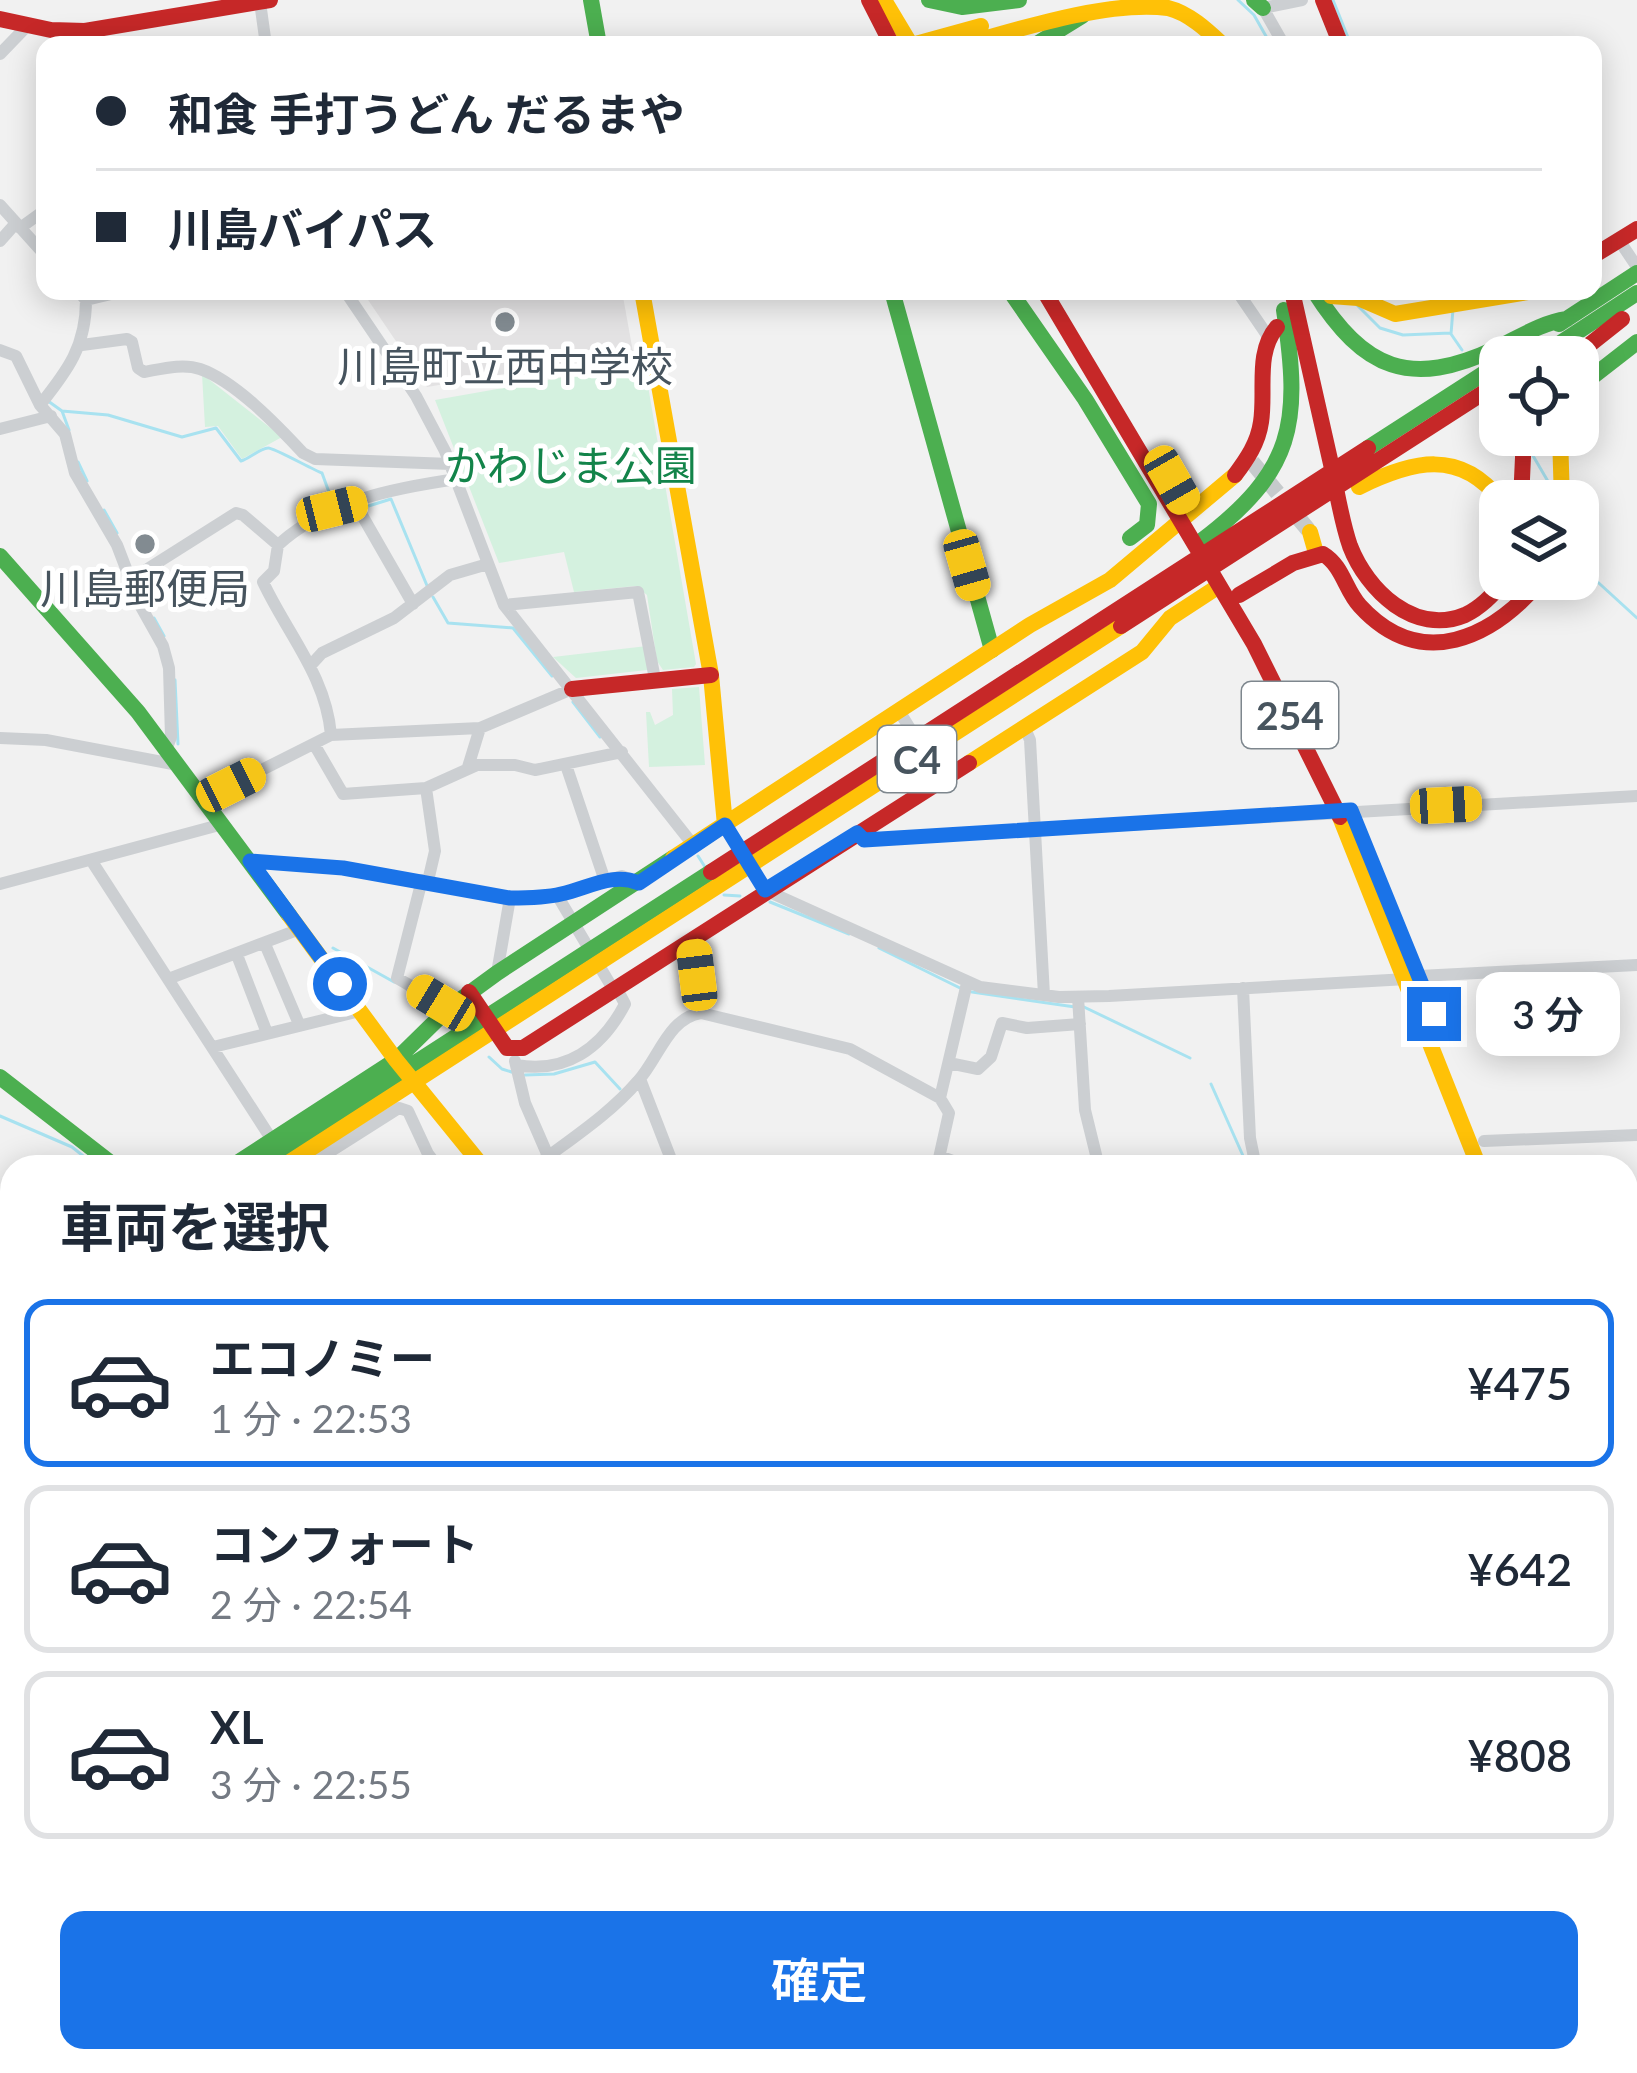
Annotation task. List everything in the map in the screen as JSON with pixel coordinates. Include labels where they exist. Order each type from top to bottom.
[{"type":"main road","points":[[100,36],[270,0]]},
{"type":"main road","points":[[591,0],[597,36]]},
{"type":"main road","points":[[869,0],[887,36]]},
{"type":"main road","points":[[884,0],[906,36]]},
{"type":"main road","points":[[929,0],[976,6],[1019,0]]},
{"type":"main road","points":[[966,36],[1069,0]]},
{"type":"main road","points":[[1184,0],[1215,18],[1229,36]]},
{"type":"main road","points":[[1323,0],[1337,36]]},
{"type":"main road","points":[[973,36],[1139,3],[1172,9],[1213,36]]},
{"type":"main road","points":[[1050,36],[1093,9]]},
{"type":"main road","points":[[0,19],[60,36]]},
{"type":"main road","points":[[1602,250],[1637,229]]},
{"type":"main road","points":[[1602,294],[1637,270]]},
{"type":"main road","points":[[1571,336],[1637,293]]},
{"type":"main road","points":[[644,300],[711,675],[725,825]]},
{"type":"main road","points":[[895,300],[992,650]]},
{"type":"main road","points":[[1016,300],[1085,399],[1149,504],[1147,525],[1130,538]]},
{"type":"main road","points":[[1038,300],[1087,364]]},
{"type":"main road","name":"254","points":[[1049,300],[1239,595],[1344,810],[1489,1155]]},
{"type":"main road","name":"254","points":[[1064,300],[1344,810]]},
{"type":"main road","points":[[1065,653],[1232,546],[1286,446],[1295,396],[1282,300]]},
{"type":"main road","points":[[1294,300],[1359,571],[1371,588],[1407,615],[1440,620],[1488,600]]},
{"type":"main road","points":[[1306,300],[1360,543],[1373,572],[1401,598],[1418,605],[1436,607],[1471,599],[1479,592]]},
{"type":"main road","points":[[1338,300],[1332,323],[1381,365],[1404,370],[1431,371],[1459,364],[1549,321],[1567,319]]},
{"type":"main road","points":[[1356,300],[1395,314],[1445,302]]},
{"type":"main road","points":[[1541,336],[1594,300]]},
{"type":"main road","points":[[1599,338],[1637,309]]},
{"type":"main road","points":[[249,1155],[396,1060],[449,1008],[497,973],[578,934],[694,845],[904,719],[992,650],[1110,580],[1249,460],[1261,425],[1272,331]]},
{"type":"main road","points":[[1599,372],[1637,342]]},
{"type":"main road","name":"C4","points":[[299,1155],[645,923],[1065,653],[1118,629],[1232,546],[1367,467],[1479,387]]},
{"type":"main road","points":[[1367,467],[1443,462],[1460,465],[1484,480]]},
{"type":"main road","points":[[1310,532],[1316,553]]},
{"type":"main road","points":[[1239,595],[1316,553],[1334,560],[1346,589],[1375,621],[1418,641],[1442,644],[1472,638],[1502,623],[1526,600]]},
{"type":"main road","points":[[0,556],[104,672],[178,765],[396,1060],[473,1155]]},
{"type":"main road","points":[[469,992],[516,1065],[611,984],[857,833],[938,770],[1024,726],[1142,652],[1170,618],[1219,586]]},
{"type":"main road","points":[[572,689],[711,675]]},
{"type":"main road","name":"254","points":[[1413,978],[1475,1155]]},
{"type":"main road","name":"C4","points":[[274,1155],[499,1018]]},
{"type":"main road","points":[[0,1077],[101,1155]]},
{"type":"street","points":[[1278,36],[1258,4],[1302,0]]},
{"type":"street","points":[[260,1],[265,36]]},
{"type":"street","points":[[0,54],[27,26]]},
{"type":"street","points":[[0,205],[36,245]]},
{"type":"street","points":[[0,241],[36,215]]},
{"type":"street","points":[[1619,240],[1637,270]]},
{"type":"street","points":[[40,405],[82,345],[82,300]]},
{"type":"street","points":[[351,300],[416,396],[451,464],[504,605],[616,753],[694,845]]},
{"type":"street","points":[[1245,300],[1272,331]]},
{"type":"street","points":[[82,345],[128,339],[138,368],[144,372],[201,369],[315,460],[451,464]]},
{"type":"street","points":[[0,350],[16,356],[40,405],[65,434],[69,460],[101,515],[167,658],[171,737],[166,750]]},
{"type":"street","points":[[0,429],[51,416]]},
{"type":"street","points":[[332,735],[329,704],[320,680],[263,582],[274,571],[278,545],[315,518],[355,503],[457,479]]},
{"type":"street","points":[[355,503],[413,604]]},
{"type":"street","points":[[130,580],[236,513],[278,545]]},
{"type":"street","points":[[310,666],[322,653],[394,618],[450,575],[488,564]]},
{"type":"street","points":[[504,605],[638,592],[656,679]]},
{"type":"street","points":[[204,799],[332,735],[480,728],[572,689]]},
{"type":"street","points":[[1024,726],[1030,740],[1044,995]]},
{"type":"street","points":[[467,767],[480,728]]},
{"type":"street","points":[[0,738],[46,740],[178,765]]},
{"type":"street","points":[[314,744],[343,794],[427,788],[467,767],[515,765],[535,770],[616,753]]},
{"type":"street","points":[[566,765],[605,881]]},
{"type":"street","points":[[427,788],[434,851],[397,978],[449,1008]]},
{"type":"street","points":[[857,833],[864,840],[1637,796]]},
{"type":"street","points":[[0,884],[223,824]]},
{"type":"street","points":[[725,825],[765,890],[967,983],[1044,995],[1078,997],[1637,965]]},
{"type":"street","points":[[91,860],[272,1140]]},
{"type":"street","points":[[250,861],[343,868],[510,898],[557,895],[622,876],[639,883]]},
{"type":"street","points":[[516,1065],[535,1069],[577,1060],[625,1004],[557,895]]},
{"type":"street","points":[[497,973],[510,898]]},
{"type":"street","points":[[168,979],[300,929]]},
{"type":"street","points":[[692,936],[701,1013]]},
{"type":"street","points":[[265,944],[299,1024]]},
{"type":"street","points":[[237,955],[267,1033]]},
{"type":"street","points":[[940,1098],[967,983]]},
{"type":"street","points":[[1243,988],[1254,1155]]},
{"type":"street","points":[[1078,997],[1085,1110],[1096,1155]]},
{"type":"street","points":[[213,1047],[360,1011]]},
{"type":"street","points":[[549,1155],[640,1079],[679,1022],[701,1013],[850,1049],[940,1098],[949,1112],[940,1155]]},
{"type":"street","points":[[949,1063],[978,1069],[991,1057],[1002,1023],[1040,1028],[1080,1024]]},
{"type":"street","points":[[516,1065],[548,1155]]},
{"type":"street","points":[[640,1079],[671,1155]]},
{"type":"street","points":[[325,1155],[400,1108],[408,1111],[429,1155]]},
{"type":"street","points":[[1484,1141],[1637,1135]]},
{"type":"shaded area","name":"川島町立西中学校","points":[[368,300],[624,300],[633,352],[427,387]]},
{"type":"green space","name":"かわじま公園","points":[[644,363],[694,667],[663,670],[657,661],[647,595],[636,586],[574,592],[564,552],[499,563],[435,400]]},
{"type":"green space","points":[[202,374],[282,437],[242,459],[218,426],[205,427]]},
{"type":"green space","points":[[647,646],[647,670],[576,678],[553,657]]},
{"type":"green space","points":[[699,687],[705,765],[649,767],[646,712],[655,725],[673,715],[672,689]]},
{"type":"waterway","points":[[1238,0],[1266,36]]},
{"type":"waterway","points":[[1333,0],[1347,36]]},
{"type":"waterway","points":[[1357,305],[1380,328],[1403,335],[1450,333]]},
{"type":"waterway","points":[[1453,309],[1451,334],[1462,350]]},
{"type":"waterway","points":[[48,401],[62,411],[69,430]]},
{"type":"waterway","points":[[62,411],[108,415],[182,437],[216,428],[241,461],[268,448],[322,473],[334,506]]},
{"type":"waterway","points":[[1533,456],[1547,480]]},
{"type":"waterway","points":[[78,462],[87,481]]},
{"type":"waterway","points":[[362,508],[391,499],[428,588]]},
{"type":"waterway","points":[[104,510],[117,533]]},
{"type":"waterway","points":[[1599,583],[1637,618]]},
{"type":"waterway","points":[[433,597],[448,623],[513,628],[552,676]]},
{"type":"waterway","points":[[154,618],[164,636]]},
{"type":"waterway","points":[[175,680],[178,744]]},
{"type":"waterway","points":[[573,702],[600,737]]},
{"type":"waterway","points":[[698,856],[705,867]]},
{"type":"waterway","points":[[724,895],[740,896]]},
{"type":"waterway","points":[[770,902],[849,934]]},
{"type":"waterway","points":[[333,948],[394,982]]},
{"type":"waterway","points":[[879,948],[962,989]]},
{"type":"waterway","points":[[972,992],[1075,1007]]},
{"type":"waterway","points":[[1084,1007],[1190,1058]]},
{"type":"waterway","points":[[489,1057],[515,1073]]},
{"type":"waterway","points":[[525,1075],[554,1074],[595,1062],[620,1089]]},
{"type":"waterway","points":[[1211,1084],[1243,1155]]},
{"type":"waterway","points":[[0,1116],[82,1155]]},
{"type":"tunnel","points":[[1252,462],[1310,532]]},
{"type":"traffic: fast","points":[[591,0],[597,36]]},
{"type":"traffic: fast","points":[[929,0],[962,7],[1019,0]]},
{"type":"traffic: fast","points":[[1254,0],[1263,8]]},
{"type":"traffic: fast","points":[[1050,36],[1082,16]]},
{"type":"traffic: fast","points":[[1602,296],[1637,273]]},
{"type":"traffic: fast","points":[[1571,336],[1637,293]]},
{"type":"traffic: fast","points":[[895,300],[992,650]]},
{"type":"traffic: fast","points":[[1016,300],[1085,399],[1149,504],[1147,525],[1130,538]]},
{"type":"traffic: fast","points":[[1320,300],[1351,339],[1371,355],[1414,369],[1466,361],[1567,319]]},
{"type":"traffic: fast","points":[[1559,324],[1596,300]]},
{"type":"traffic: fast","points":[[1200,542],[1256,491],[1284,442],[1291,384],[1284,310]]},
{"type":"traffic: fast","points":[[1599,372],[1637,342]]},
{"type":"traffic: fast","points":[[1368,448],[1479,377]]},
{"type":"traffic: fast","points":[[0,556],[138,712],[289,915]]},
{"type":"traffic: fast","points":[[250,1155],[396,1060],[449,1008],[497,973],[673,858]]},
{"type":"traffic: fast","points":[[273,1155],[711,872]]},
{"type":"traffic: fast","points":[[0,1077],[101,1155]]},
{"type":"traffic: slow","points":[[884,0],[906,36]]},
{"type":"traffic: slow","points":[[997,36],[1065,18],[1145,7],[1183,14],[1213,36]]},
{"type":"traffic: slow","points":[[945,36],[981,26]]},
{"type":"traffic: slow","points":[[644,300],[711,675],[725,825]]},
{"type":"traffic: slow","points":[[1363,300],[1395,314],[1480,300]]},
{"type":"traffic: slow","points":[[1561,456],[1561,480]]},
{"type":"traffic: slow","points":[[1359,487],[1398,471],[1434,464],[1452,466],[1479,480]]},
{"type":"traffic: slow","points":[[673,858],[1030,625],[1110,580],[1235,475]]},
{"type":"traffic: slow","points":[[1310,532],[1316,553]]},
{"type":"traffic: slow","points":[[969,763],[1142,652],[1170,618],[1219,586]]},
{"type":"traffic: slow","points":[[301,1155],[1121,626]]},
{"type":"traffic: slow","points":[[1340,817],[1474,1155]]},
{"type":"traffic: slow","points":[[289,915],[473,1155]]},
{"type":"traffic: jam","points":[[0,19],[51,30],[85,31],[270,0]]},
{"type":"traffic: jam","points":[[869,0],[887,36]]},
{"type":"traffic: jam","points":[[1323,0],[1337,36]]},
{"type":"traffic: jam","points":[[1602,250],[1637,229]]},
{"type":"traffic: jam","points":[[1049,300],[1254,644],[1340,817]]},
{"type":"traffic: jam","points":[[1294,300],[1344,526],[1368,578],[1395,605],[1428,619],[1465,615],[1487,600]]},
{"type":"traffic: jam","points":[[1599,337],[1622,319]]},
{"type":"traffic: jam","points":[[1235,475],[1260,430],[1264,360],[1277,327]]},
{"type":"traffic: jam","points":[[1121,626],[1479,396]]},
{"type":"traffic: jam","points":[[711,872],[1368,448]]},
{"type":"traffic: jam","points":[[1522,480],[1523,456]]},
{"type":"traffic: jam","points":[[1239,595],[1293,563],[1323,554],[1360,606],[1383,626],[1407,638],[1431,642],[1456,640],[1479,631],[1523,600]]},
{"type":"traffic: jam","points":[[572,689],[711,675]]},
{"type":"traffic: jam","points":[[469,992],[507,1048],[523,1048],[969,763]]},
{"type":"place","name":"川島町立西中学校","points":[[505,322]]},
{"type":"place","name":"川島郵便局","points":[[145,544]]},
{"type":"route","points":[[340,984],[250,861],[343,868],[488,895],[534,898],[622,876],[639,883],[725,825],[765,890],[857,833],[864,840],[1351,810],[1434,1014]]}]
